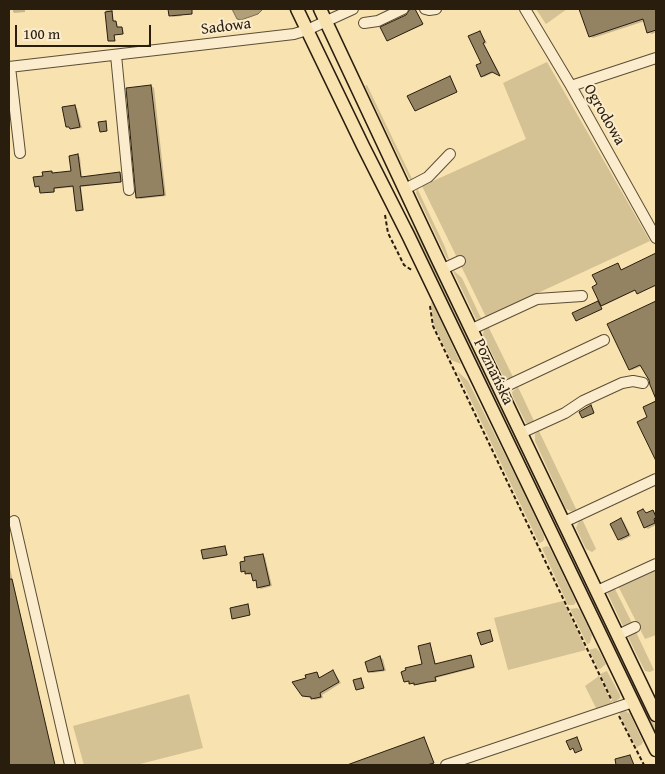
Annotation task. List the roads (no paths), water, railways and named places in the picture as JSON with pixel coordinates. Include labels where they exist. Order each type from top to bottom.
[{"type":"main road","name":"Poznańska","points":[[297,9],[413,244],[656,750]]},
{"type":"main road","name":"Poznańska","points":[[320,9],[656,715]]},
{"type":"street","name":"Sadowa","points":[[10,67],[267,38],[307,30],[353,9]]},
{"type":"street","points":[[364,23],[378,21],[402,9]]},
{"type":"street","points":[[426,9],[436,9]]},
{"type":"street","name":"Ogrodowa","points":[[524,9],[656,238]]},
{"type":"street","points":[[116,55],[129,190]]},
{"type":"street","points":[[570,86],[656,58]]},
{"type":"street","points":[[10,67],[20,152]]},
{"type":"street","points":[[405,189],[428,177],[450,154]]},
{"type":"street","points":[[443,269],[460,261]]},
{"type":"street","points":[[472,330],[537,299],[582,296]]},
{"type":"street","points":[[500,389],[604,340]]},
{"type":"street","points":[[521,433],[565,413],[583,401],[622,383],[633,381],[643,383]]},
{"type":"street","points":[[564,522],[656,479]]},
{"type":"street","points":[[14,521],[70,765]]},
{"type":"street","points":[[597,591],[656,564]]},
{"type":"street","points":[[618,635],[635,627]]},
{"type":"street","points":[[446,765],[633,702]]}]
